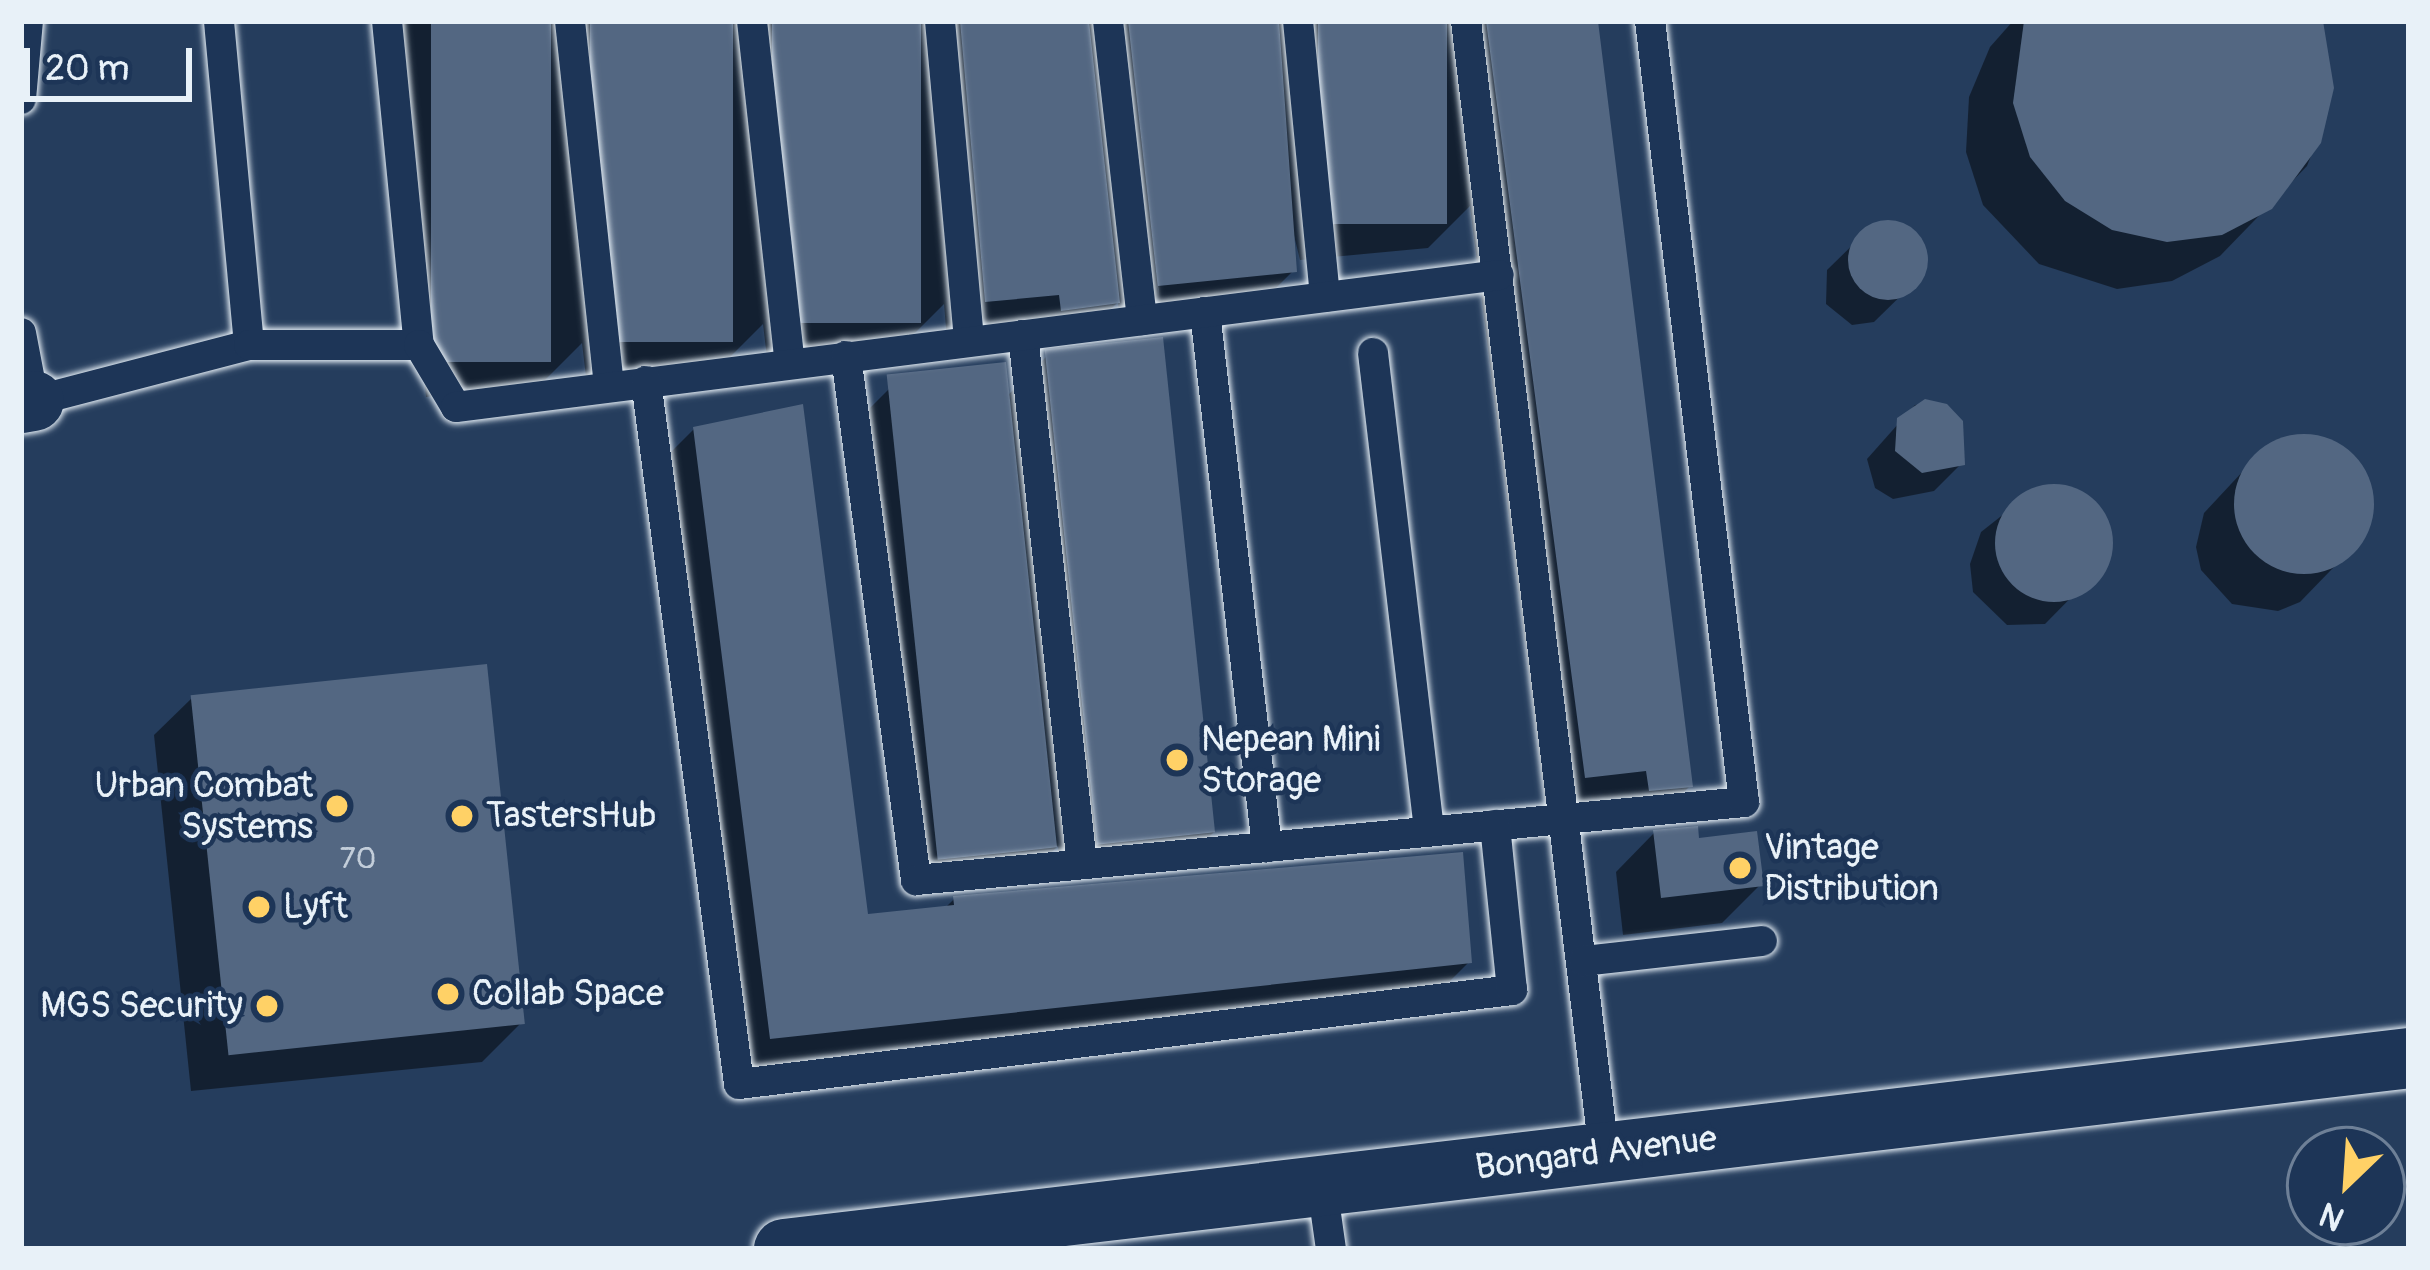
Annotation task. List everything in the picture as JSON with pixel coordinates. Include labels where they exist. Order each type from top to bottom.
[{"type":"street","name":"Bongard Avenue","points":[[784,1249],[2409,1058]]},
{"type":"lane","points":[[21,99],[28,21]]},
{"type":"lane","points":[[219,21],[249,345]]},
{"type":"lane","points":[[386,21],[419,345],[456,406],[1499,275]]},
{"type":"lane","points":[[570,21],[609,386]]},
{"type":"lane","points":[[752,21],[790,363]]},
{"type":"lane","points":[[940,21],[969,341]]},
{"type":"lane","points":[[1108,21],[1142,320]]},
{"type":"lane","points":[[1298,21],[1325,297]]},
{"type":"lane","points":[[1466,21],[1569,818],[1604,1151]]},
{"type":"lane","points":[[846,356],[916,880],[1744,802],[1650,21]]},
{"type":"lane","points":[[1205,312],[1268,847]]},
{"type":"lane","points":[[21,333],[27,402],[249,345],[419,345]]},
{"type":"lane","points":[[1023,335],[1082,864]]},
{"type":"lane","points":[[1373,353],[1429,831]]},
{"type":"lane","points":[[646,381],[739,1084],[1512,990],[1495,825]]},
{"type":"lane","points":[[1583,962],[1762,941]]},
{"type":"lane","points":[[1322,1186],[1331,1249]]},
{"type":"building","points":[[431,21],[551,21],[551,362],[431,362]]},
{"type":"building","points":[[590,21],[733,21],[733,342],[590,342]]},
{"type":"building","points":[[772,21],[921,21],[921,323],[772,323]]},
{"type":"building","points":[[960,21],[1089,21],[1120,303],[1061,311],[1059,295],[985,302]]},
{"type":"building","points":[[1128,21],[1279,21],[1297,272],[1158,286],[1159,298]]},
{"type":"building","points":[[1318,21],[1447,21],[1447,224],[1318,224]]},
{"type":"building","points":[[1486,21],[1598,21],[1693,787],[1649,791],[1646,771],[1585,778]]},
{"type":"building","points":[[2024,21],[2323,21],[2334,88],[2321,143],[2272,209],[2222,235],[2167,242],[2112,230],[2065,201],[2030,157],[2013,103]]},
{"type":"building","points":[[1888,220],[1916,232],[1928,260],[1916,288],[1888,300],[1860,288],[1848,260],[1860,232]]},
{"type":"building","points":[[1163,337],[1215,832],[1097,845],[1045,349]]},
{"type":"building","points":[[1006,362],[1057,847],[938,860],[887,375]]},
{"type":"building","points":[[1925,399],[1947,404],[1963,421],[1965,465],[1922,473],[1895,451],[1897,418]]},
{"type":"building","points":[[803,404],[868,914],[954,905],[953,896],[1463,852],[1472,963],[770,1039],[693,427]]},
{"type":"building","points":[[2304,434],[2331,439],[2354,454],[2369,477],[2374,504],[2369,531],[2354,554],[2331,569],[2304,574],[2277,569],[2254,554],[2239,531],[2234,504],[2239,477],[2254,454],[2277,439]]},
{"type":"building","points":[[2054,484],[2077,489],[2096,501],[2108,520],[2113,543],[2108,566],[2096,585],[2077,597],[2054,602],[2031,597],[2012,585],[2000,566],[1995,543],[2000,520],[2012,501],[2031,489]]},
{"type":"building","points":[[487,664],[525,1024],[228,1055],[191,695]]},
{"type":"building","points":[[1698,826],[1699,838],[1757,831],[1764,886],[1661,898],[1653,830]]},
{"type":"place","name":"Nepean Mini Storage","points":[[1177,760]]},
{"type":"place","name":"Urban Combat Systems","points":[[337,806]]},
{"type":"place","name":"TastersHub","points":[[462,816]]},
{"type":"place","name":"Vintage Distribution","points":[[1740,868]]},
{"type":"place","name":"Lyft","points":[[259,907]]},
{"type":"place","name":"Collab Space","points":[[448,994]]},
{"type":"place","name":"MGS Security","points":[[267,1006]]}]
